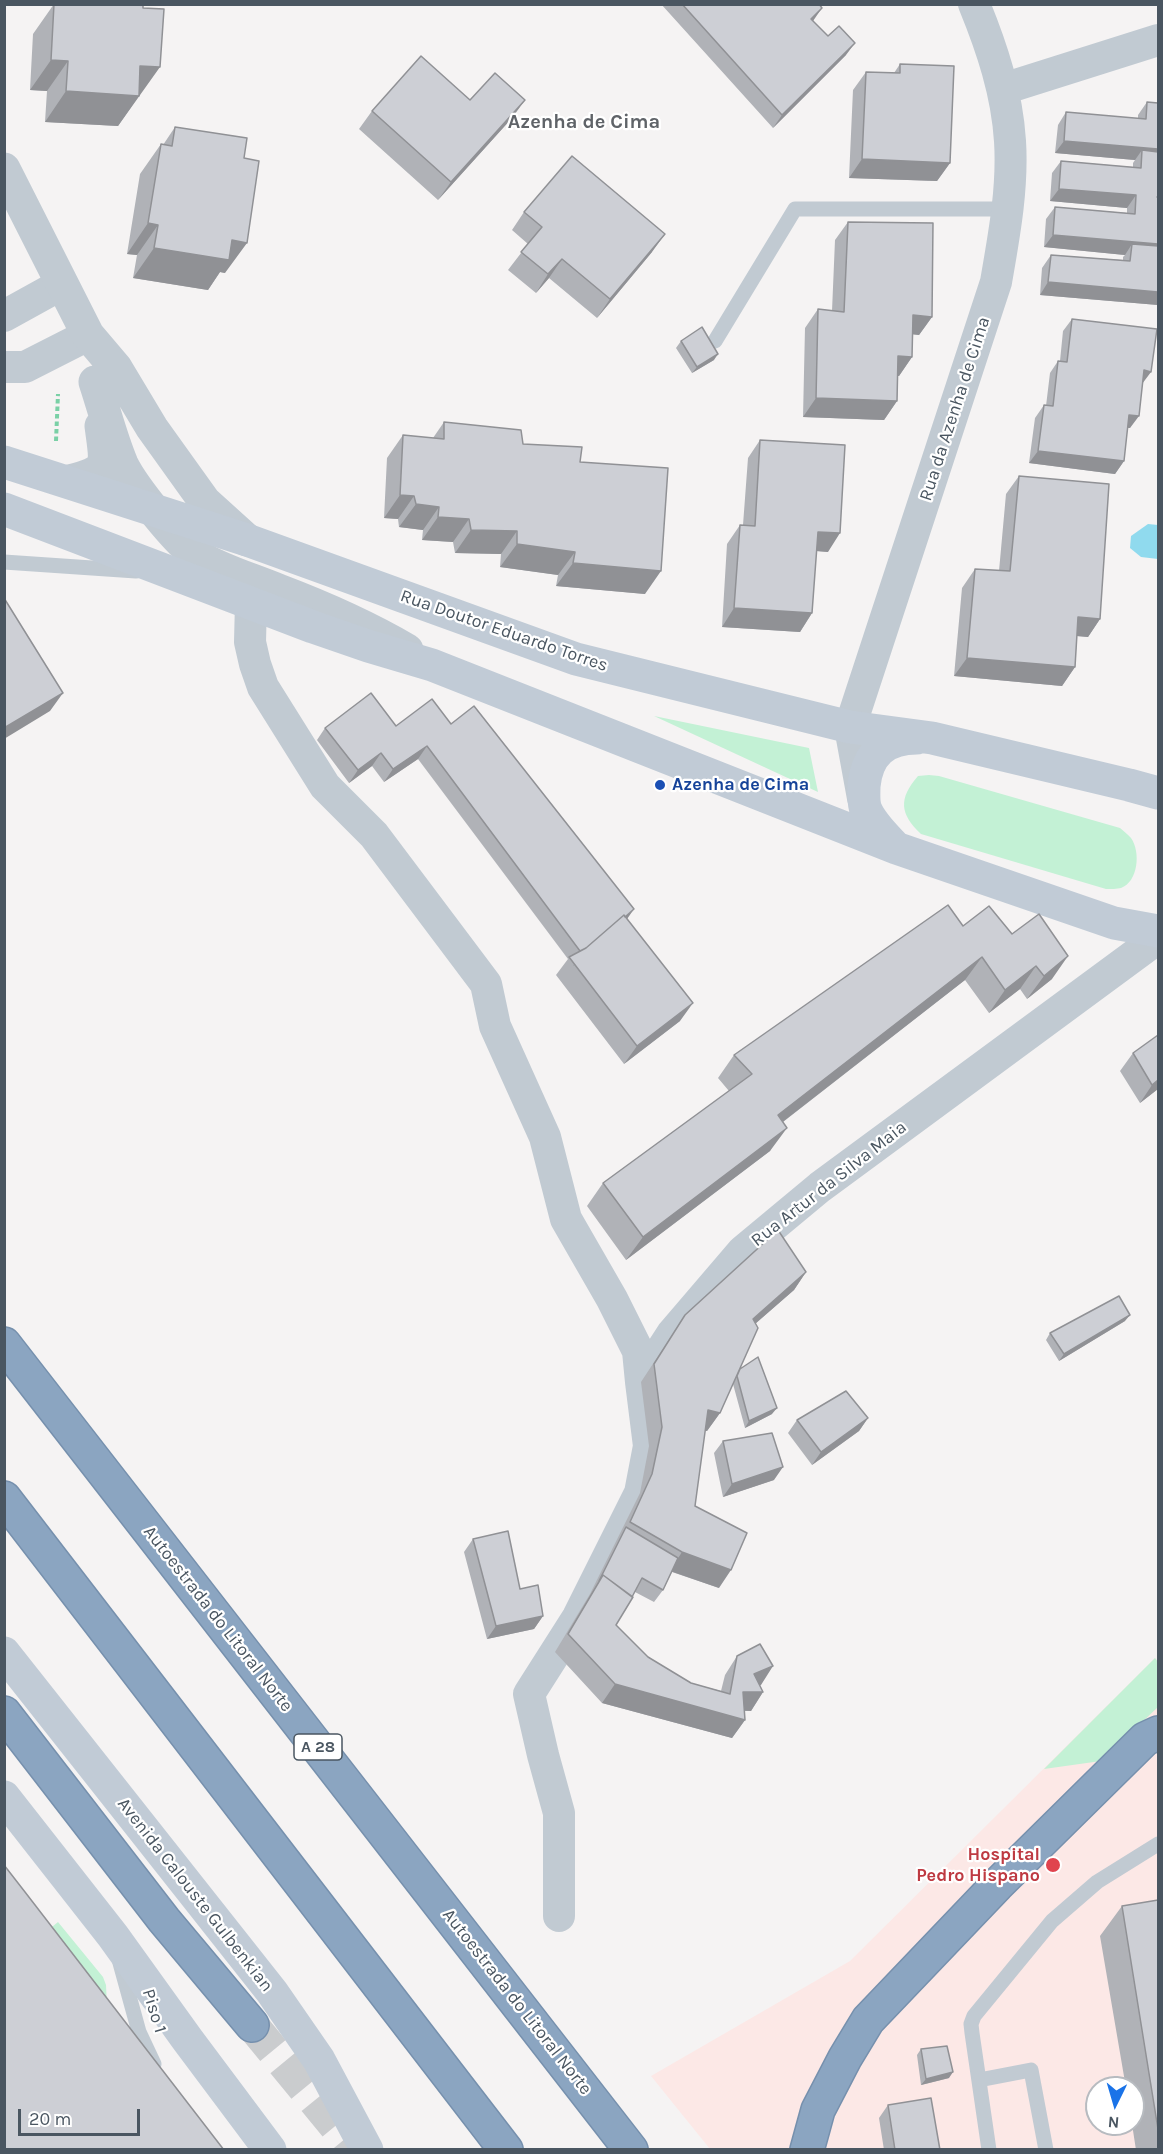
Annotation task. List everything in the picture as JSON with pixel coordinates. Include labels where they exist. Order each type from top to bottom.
[{"type":"highway","name":"Autoestrada do Litoral Norte","points":[[4,1344],[631,2150]]},
{"type":"highway","points":[[4,1498],[506,2150]]},
{"type":"highway","points":[[4,1713],[164,1920],[252,2025]]},
{"type":"highway","points":[[807,2150],[818,2110],[844,2058],[868,2020],[997,1885],[1145,1739],[1158,1733]]},
{"type":"main road","name":"Rua Doutor Eduardo Torres","points":[[4,462],[248,540],[576,659],[850,727],[932,738],[1144,789],[1158,801]]},
{"type":"main road","name":"Rua Doutor Eduardo Torres","points":[[4,509],[368,646],[432,665],[896,848],[1114,923],[1158,932]]},
{"type":"main road","name":"Rua Doutor Eduardo Torres","points":[[896,848],[874,825],[865,808],[866,772],[874,755],[888,743],[907,738],[932,738]]},
{"type":"main road","name":"Rua Doutor Eduardo Torres","points":[[1114,923],[1133,924],[1149,920],[1158,913]]},
{"type":"main road","name":"Avenida Calouste Gulbenkian","points":[[4,1653],[272,1992],[319,2060],[367,2150]]},
{"type":"main road","points":[[4,1797],[113,1936],[270,2150]]},
{"type":"street","name":"Rua da Azenha de Cima","points":[[865,808],[850,727],[996,282],[1010,190],[1010,141],[1003,89],[988,38],[974,4]]},
{"type":"street","points":[[1003,89],[1158,40]]},
{"type":"street","points":[[4,169],[88,335],[116,368],[152,428],[205,502],[248,540]]},
{"type":"street","points":[[4,316],[62,284]]},
{"type":"street","points":[[4,367],[25,367],[88,335]]},
{"type":"street","points":[[69,481],[89,476],[100,470],[105,460],[88,335]]},
{"type":"street","points":[[95,382],[123,466],[154,510]]},
{"type":"street","name":"Rua Doutor Eduardo Torres","points":[[154,510],[196,555],[217,566],[316,605],[375,632],[432,665]]},
{"type":"street","points":[[251,602],[250,642],[263,687],[325,786],[374,835],[486,984],[495,1026],[545,1137],[566,1219],[612,1299],[638,1351],[649,1446],[640,1493],[578,1617],[529,1694],[559,1814],[559,1916]]},
{"type":"street","name":"Rua Artur da Silva Maia","points":[[641,1382],[672,1334],[743,1251],[820,1187],[1158,938]]},
{"type":"lane","points":[[715,341],[795,209],[1007,209]]},
{"type":"lane","points":[[4,562],[180,575]]},
{"type":"lane","points":[[989,2150],[972,2033],[971,2024],[974,2016],[1052,1921],[1097,1882],[1158,1844]]},
{"type":"lane","name":"Piso 1","points":[[113,1936],[139,2032],[149,2055],[160,2072]]},
{"type":"lane","points":[[979,2080],[1031,2070],[1046,2150]]},
{"type":"path","points":[[56,440],[58,394]]},
{"type":"shaded area","name":"Hospital Pedro Hispano","points":[[1155,1658],[1158,1662],[1158,2149],[710,2149],[651,2076],[850,1961]]},
{"type":"green space","points":[[654,716],[809,748],[818,792]]},
{"type":"green space","points":[[929,775],[1120,828],[1131,838],[1136,851],[1136,866],[1131,880],[1121,888],[1106,889],[921,834],[909,820],[904,806],[907,792],[918,776]]},
{"type":"green space","points":[[1155,1658],[1158,1662],[1158,1707],[1101,1761],[1044,1769]]},
{"type":"green space","points":[[58,1922],[103,1977],[106,1985],[107,2006],[36,1940]]},
{"type":"water","points":[[1148,524],[1158,525],[1158,559],[1141,557],[1130,548],[1131,536]]},
{"type":"building","points":[[54,4],[143,4],[143,8],[164,9],[160,67],[140,66],[139,96],[66,91],[68,61],[51,60]]},
{"type":"building","points":[[682,4],[819,4],[822,8],[811,19],[828,36],[839,26],[855,43],[782,115]]},
{"type":"building","points":[[421,56],[470,100],[495,73],[525,100],[451,182],[372,111]]},
{"type":"building","points":[[900,64],[954,66],[950,163],[862,159],[866,72],[900,73]]},
{"type":"building","points":[[1147,102],[1158,103],[1158,149],[1064,141],[1066,112],[1146,119]]},
{"type":"building","points":[[175,127],[247,138],[244,158],[259,161],[247,243],[232,240],[229,260],[154,248],[158,225],[148,223],[161,144],[172,146]]},
{"type":"building","points":[[1142,150],[1158,152],[1158,244],[1053,235],[1055,207],[1135,214],[1136,195],[1059,189],[1061,161],[1141,168]]},
{"type":"building","points":[[572,156],[665,234],[610,299],[562,259],[548,274],[521,252],[542,227],[524,212]]},
{"type":"building","points":[[848,222],[933,223],[932,317],[913,315],[912,357],[898,356],[897,401],[816,398],[818,309],[844,312]]},
{"type":"building","points":[[1132,244],[1158,246],[1158,292],[1048,282],[1051,255],[1130,261]]},
{"type":"building","points":[[1072,319],[1157,329],[1151,372],[1144,370],[1139,416],[1129,415],[1124,461],[1038,451],[1044,405],[1053,406],[1058,361],[1067,362]]},
{"type":"building","points":[[702,327],[718,354],[697,367],[681,341]]},
{"type":"building","points":[[444,422],[521,430],[523,444],[582,447],[580,462],[668,468],[661,571],[573,563],[575,552],[517,544],[517,531],[471,530],[469,519],[438,517],[439,507],[416,504],[414,496],[400,495],[403,435],[444,439]]},
{"type":"building","points":[[760,440],[845,445],[840,533],[818,532],[812,613],[734,608],[740,525],[755,526]]},
{"type":"building","points":[[1019,476],[1109,484],[1100,619],[1078,617],[1075,667],[967,658],[975,569],[1010,571]]},
{"type":"building","points":[[4,598],[63,693],[4,728]]},
{"type":"building","points":[[371,693],[396,726],[432,699],[451,724],[474,706],[634,909],[580,951],[427,746],[393,769],[381,753],[358,770],[325,728]]},
{"type":"building","points":[[948,905],[963,926],[989,906],[1012,934],[1039,914],[1068,956],[1044,976],[1036,966],[1005,990],[982,957],[778,1115],[787,1128],[643,1237],[603,1183],[752,1074],[734,1055]]},
{"type":"building","points":[[624,915],[693,1003],[637,1046],[569,957],[586,948]]},
{"type":"building","points":[[1158,1035],[1158,1080],[1152,1085],[1133,1053]]},
{"type":"building","points":[[778,1230],[806,1272],[753,1319],[758,1328],[720,1413],[708,1410],[695,1506],[747,1533],[731,1570],[682,1552],[630,1522],[652,1474],[662,1427],[654,1364],[685,1315]]},
{"type":"building","points":[[1119,1296],[1130,1315],[1064,1354],[1050,1333]]},
{"type":"building","points":[[758,1357],[777,1408],[749,1421],[737,1376],[740,1369]]},
{"type":"building","points":[[846,1391],[868,1418],[821,1452],[797,1420]]},
{"type":"building","points":[[772,1433],[783,1467],[732,1484],[723,1441]]},
{"type":"building","points":[[626,1527],[678,1558],[663,1590],[642,1578],[632,1597],[603,1575],[599,1581]]},
{"type":"building","points":[[508,1531],[520,1589],[538,1585],[543,1616],[496,1626],[473,1539]]},
{"type":"building","points":[[603,1575],[633,1597],[616,1625],[648,1657],[691,1683],[730,1694],[737,1656],[760,1644],[773,1666],[754,1674],[763,1692],[743,1692],[745,1720],[615,1684],[568,1634]]},
{"type":"building","points":[[4,1865],[25,1892],[224,2150],[4,2150]]},
{"type":"building","points":[[1158,1900],[1158,2129],[1122,1906]]},
{"type":"building","points":[[947,2046],[953,2072],[926,2079],[921,2049]]},
{"type":"building","points":[[931,2098],[940,2150],[895,2150],[888,2105]]},
{"type":"tunnel","points":[[252,2025],[355,2150]]},
{"type":"place","name":"Azenha de Cima","points":[[660,785]]},
{"type":"place","name":"Hospital Pedro Hispano","points":[[1053,1865]]},
{"type":"district","name":"Azenha de Cima","points":[[584,122]]}]
